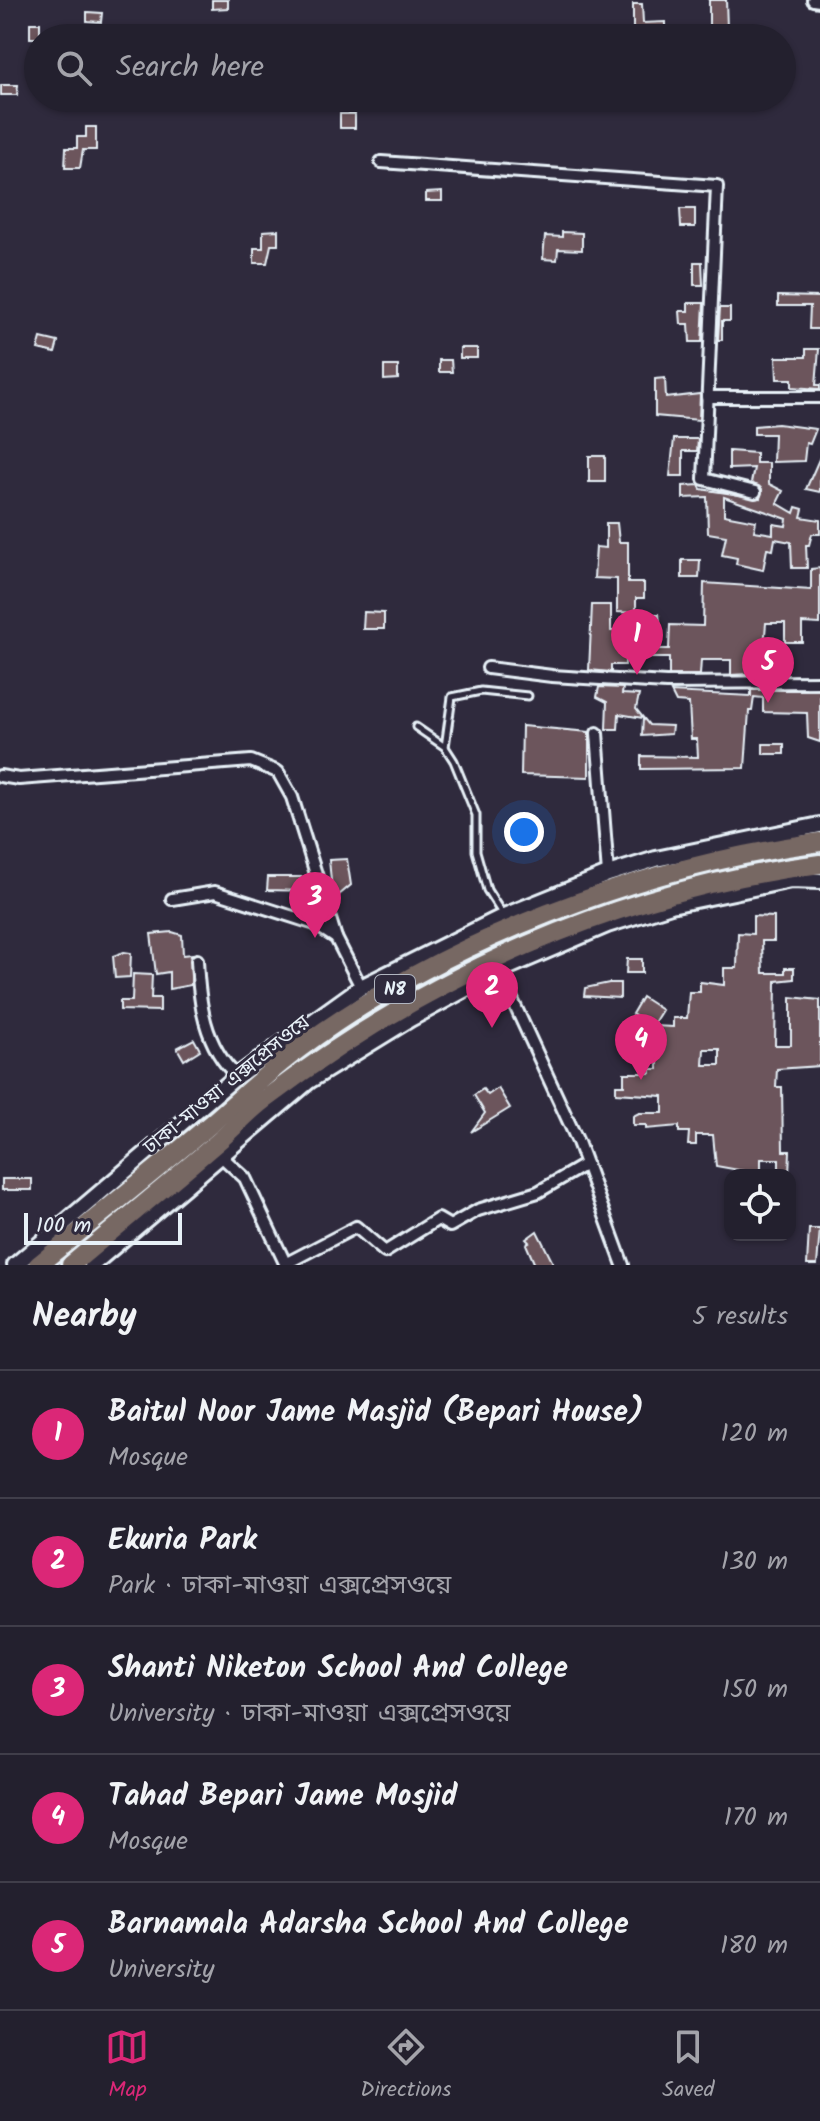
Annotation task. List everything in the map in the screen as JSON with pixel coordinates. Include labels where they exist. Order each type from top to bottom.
[{"type":"highway","name":"ঢাকা-মাওয়া এক্সপ্রেসওয়ে","points":[[38,1265],[300,1048],[400,986],[490,938],[614,890],[686,869],[820,842]]},
{"type":"highway","name":"ঢাকা-মাওয়া এক্সপ্রেসওয়ে","points":[[71,1265],[261,1102],[414,1000],[522,945],[616,909],[693,886],[820,864]]},
{"type":"main road","points":[[15,1265],[237,1076],[361,987],[504,916],[608,874],[656,859],[820,825]]},
{"type":"main road","points":[[92,1265],[309,1081],[410,1019],[499,971],[607,925],[671,905],[791,880],[820,881]]},
{"type":"street","points":[[813,0],[820,1]]},
{"type":"street","points":[[381,162],[717,186],[704,479],[755,492]]},
{"type":"street","points":[[707,397],[820,397]]},
{"type":"street","points":[[488,668],[552,676],[666,683],[820,682]]},
{"type":"street","points":[[597,733],[608,874]]},
{"type":"street","points":[[0,776],[19,779],[251,761],[278,772],[292,797],[336,938],[361,987]]},
{"type":"street","points":[[172,899],[215,892],[238,897],[315,924],[336,938]]},
{"type":"street","points":[[197,960],[198,1000],[214,1048],[237,1076]]},
{"type":"street","points":[[499,971],[586,1164],[623,1265]]},
{"type":"street","points":[[221,1156],[245,1178],[286,1264],[356,1227],[385,1252],[438,1219],[450,1226],[464,1222],[478,1210],[538,1192],[586,1164]]},
{"type":"lane","points":[[445,747],[452,697],[481,691],[528,696]]},
{"type":"lane","points":[[416,727],[445,747],[476,815],[476,851],[487,890],[504,916]]},
{"type":"building","points":[[212,0],[228,0],[228,8],[212,9]]},
{"type":"building","points":[[709,0],[726,0],[727,24],[709,24]]},
{"type":"building","points":[[633,4],[642,4],[643,23],[665,22],[665,24],[633,24]]},
{"type":"building","points":[[87,12],[102,13],[101,22],[87,21]]},
{"type":"building","points":[[1,85],[18,85],[17,95],[1,95]]},
{"type":"building","points":[[340,114],[355,114],[355,128],[340,128]]},
{"type":"building","points":[[86,127],[96,127],[96,150],[83,150],[80,168],[65,168],[66,148],[77,148],[77,137],[86,137]]},
{"type":"building","points":[[442,192],[442,201],[426,201],[426,193]]},
{"type":"building","points":[[680,209],[695,209],[695,227],[681,227]]},
{"type":"building","points":[[278,230],[278,245],[271,245],[267,263],[254,263],[254,248],[263,248],[263,231]]},
{"type":"building","points":[[562,232],[582,233],[582,250],[558,249],[557,260],[543,259],[545,236],[562,237]]},
{"type":"building","points":[[694,262],[702,262],[703,285],[694,285]]},
{"type":"building","points":[[778,296],[820,297],[820,329],[809,329],[810,306],[778,306]]},
{"type":"building","points":[[688,303],[704,303],[702,342],[690,342],[689,324],[681,324],[680,311],[688,311]]},
{"type":"building","points":[[720,308],[730,308],[730,321],[722,321],[722,340],[718,340]]},
{"type":"building","points":[[41,338],[58,342],[55,353],[38,349]]},
{"type":"building","points":[[460,348],[477,348],[477,358],[460,358]]},
{"type":"building","points":[[806,349],[819,349],[816,385],[820,385],[820,389],[792,387],[792,379],[777,379],[776,357],[806,357]]},
{"type":"building","points":[[439,360],[451,360],[452,372],[439,372]]},
{"type":"building","points":[[384,366],[398,366],[398,379],[384,380]]},
{"type":"building","points":[[665,378],[666,398],[700,394],[699,420],[655,416],[655,379]]},
{"type":"building","points":[[778,424],[816,429],[810,444],[806,443],[804,461],[773,462],[774,434],[754,434],[754,426]]},
{"type":"building","points":[[674,439],[698,439],[697,451],[683,451],[683,476],[670,476]]},
{"type":"building","points":[[729,451],[756,453],[756,463],[769,463],[769,484],[783,491],[777,503],[794,513],[796,507],[803,509],[801,517],[820,520],[820,534],[812,534],[809,545],[806,545],[807,568],[792,568],[791,542],[775,539],[773,550],[767,549],[763,570],[736,564],[737,558],[722,555],[726,536],[708,533],[707,497],[683,498],[683,486],[699,485],[701,489],[760,498],[762,489],[751,483],[754,468],[729,469]],"holes":[[[724,497],[787,519],[786,526],[773,524],[773,534],[754,531],[756,521],[724,515]]]},
{"type":"building","points":[[589,456],[605,456],[605,482],[589,482]]},
{"type":"building","points":[[820,457],[820,492],[806,489]]},
{"type":"building","points":[[606,523],[617,523],[619,542],[628,542],[628,583],[644,583],[644,598],[636,598],[636,613],[617,612],[617,579],[594,578],[596,547],[606,548]]},
{"type":"building","points":[[682,560],[700,560],[699,578],[682,578]]},
{"type":"building","points":[[820,568],[820,624],[802,623],[802,642],[785,642],[785,623],[766,623],[762,670],[748,668],[748,674],[731,675],[731,660],[701,660],[700,675],[669,675],[669,658],[644,658],[645,649],[669,649],[670,625],[703,626],[704,583],[811,590],[811,569]]},
{"type":"building","points":[[592,605],[611,605],[611,631],[630,631],[631,614],[659,614],[661,632],[636,633],[636,652],[625,651],[625,665],[611,665],[611,672],[589,670]]},
{"type":"building","points":[[364,612],[384,613],[384,629],[363,629]]},
{"type":"building","points":[[599,687],[623,688],[622,694],[639,695],[636,709],[649,725],[672,726],[671,734],[642,736],[643,718],[619,714],[618,729],[606,729],[607,702],[597,697]]},
{"type":"building","points":[[751,690],[820,690],[820,742],[808,738],[807,713],[763,712],[763,698],[754,697],[752,711],[749,711],[745,768],[641,769],[641,756],[698,757],[697,739],[691,739],[689,703],[676,702],[671,692],[751,696]]},
{"type":"building","points":[[522,726],[589,732],[589,777],[521,775]]},
{"type":"building","points":[[763,744],[784,744],[784,754],[763,754]]},
{"type":"building","points":[[347,859],[351,885],[333,900],[329,860]]},
{"type":"building","points":[[268,877],[309,877],[309,891],[267,890]]},
{"type":"building","points":[[753,916],[774,917],[774,941],[762,941],[763,973],[785,973],[785,968],[794,968],[794,979],[776,981],[775,1045],[791,1045],[791,997],[820,1000],[820,1066],[777,1069],[776,1087],[782,1087],[783,1151],[790,1151],[789,1169],[779,1169],[779,1159],[761,1159],[761,1169],[716,1166],[713,1135],[696,1135],[696,1145],[688,1145],[689,1132],[679,1132],[679,1126],[646,1129],[646,1125],[633,1125],[633,1116],[639,1113],[663,1113],[663,1096],[616,1093],[616,1085],[624,1085],[624,1073],[651,1073],[651,1069],[658,1069],[658,1052],[654,1052],[654,1026],[673,1027],[673,1018],[687,1018],[689,992],[700,992],[700,982],[724,985],[724,968],[737,968],[738,933],[753,934]],"holes":[[[704,1049],[720,1049],[720,1065],[703,1065]]]},
{"type":"building","points":[[172,932],[182,935],[183,955],[192,954],[191,985],[169,989],[169,972],[156,974],[151,934]]},
{"type":"building","points":[[131,953],[130,977],[115,978],[113,956]]},
{"type":"building","points":[[627,959],[642,959],[642,973],[626,973]]},
{"type":"building","points":[[133,974],[152,975],[151,998],[160,998],[160,1011],[120,1010],[120,1001],[132,1001]]},
{"type":"building","points":[[620,983],[620,998],[584,996],[585,988]]},
{"type":"building","points":[[642,997],[662,1010],[652,1026],[632,1014]]},
{"type":"building","points":[[194,1039],[200,1050],[184,1060],[177,1048]]},
{"type":"building","points":[[498,1088],[510,1108],[471,1132],[485,1113],[474,1095],[483,1089],[488,1095]]},
{"type":"building","points":[[2,1179],[32,1179],[32,1190],[2,1190]]},
{"type":"building","points":[[809,1229],[820,1229],[817,1265],[807,1265]]},
{"type":"building","points":[[537,1231],[553,1263],[535,1265],[526,1239]]},
{"type":"place","name":"Baitul Noor Jame Masjid (Bepari House)","points":[[637,675]]},
{"type":"place","name":"Barnamala Adarsha School And College","points":[[768,703]]},
{"type":"place","name":"Shanti Niketon School And College","points":[[315,938]]},
{"type":"place","name":"Ekuria Park","points":[[492,1028]]},
{"type":"place","name":"Tahad Bepari Jame Mosjid","points":[[641,1080]]}]
